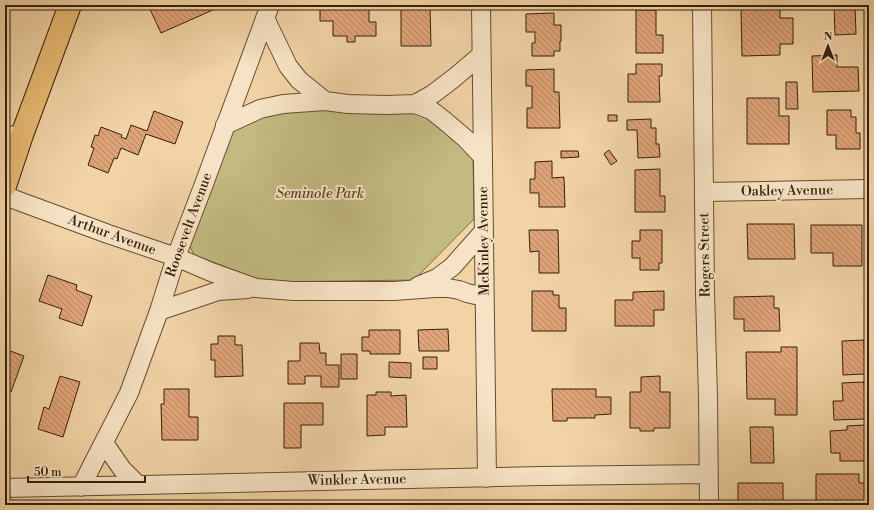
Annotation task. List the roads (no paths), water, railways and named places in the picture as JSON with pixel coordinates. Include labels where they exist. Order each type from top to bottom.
[{"type":"main road","points":[[5,186],[14,136],[70,5]]},
{"type":"street","name":"McKinley Avenue","points":[[481,5],[487,478]]},
{"type":"street","name":"Rogers Street","points":[[702,5],[709,505]]},
{"type":"street","points":[[267,12],[288,66],[300,80],[325,101]]},
{"type":"street","name":"Roosevelt Avenue","points":[[81,486],[129,393],[159,311],[176,257],[267,12]]},
{"type":"street","points":[[415,104],[433,94],[481,55]]},
{"type":"street","points":[[225,125],[260,109],[283,104],[325,101],[386,106],[415,104],[431,110],[466,139],[483,157]]},
{"type":"street","name":"Oakley Avenue","points":[[704,192],[869,189]]},
{"type":"street","name":"Arthur Avenue","points":[[5,196],[176,257],[256,288],[293,291],[394,291],[448,288],[484,297]]},
{"type":"street","name":"Arthur Avenue","points":[[408,290],[438,278],[452,266],[484,231]]},
{"type":"street","points":[[159,311],[218,291],[256,288]]},
{"type":"street","points":[[104,443],[122,469],[138,485]]},
{"type":"street","name":"Winkler Avenue","points":[[5,488],[709,474]]},
{"type":"park label","name":"Seminole Park","points":[[320,194]]}]
